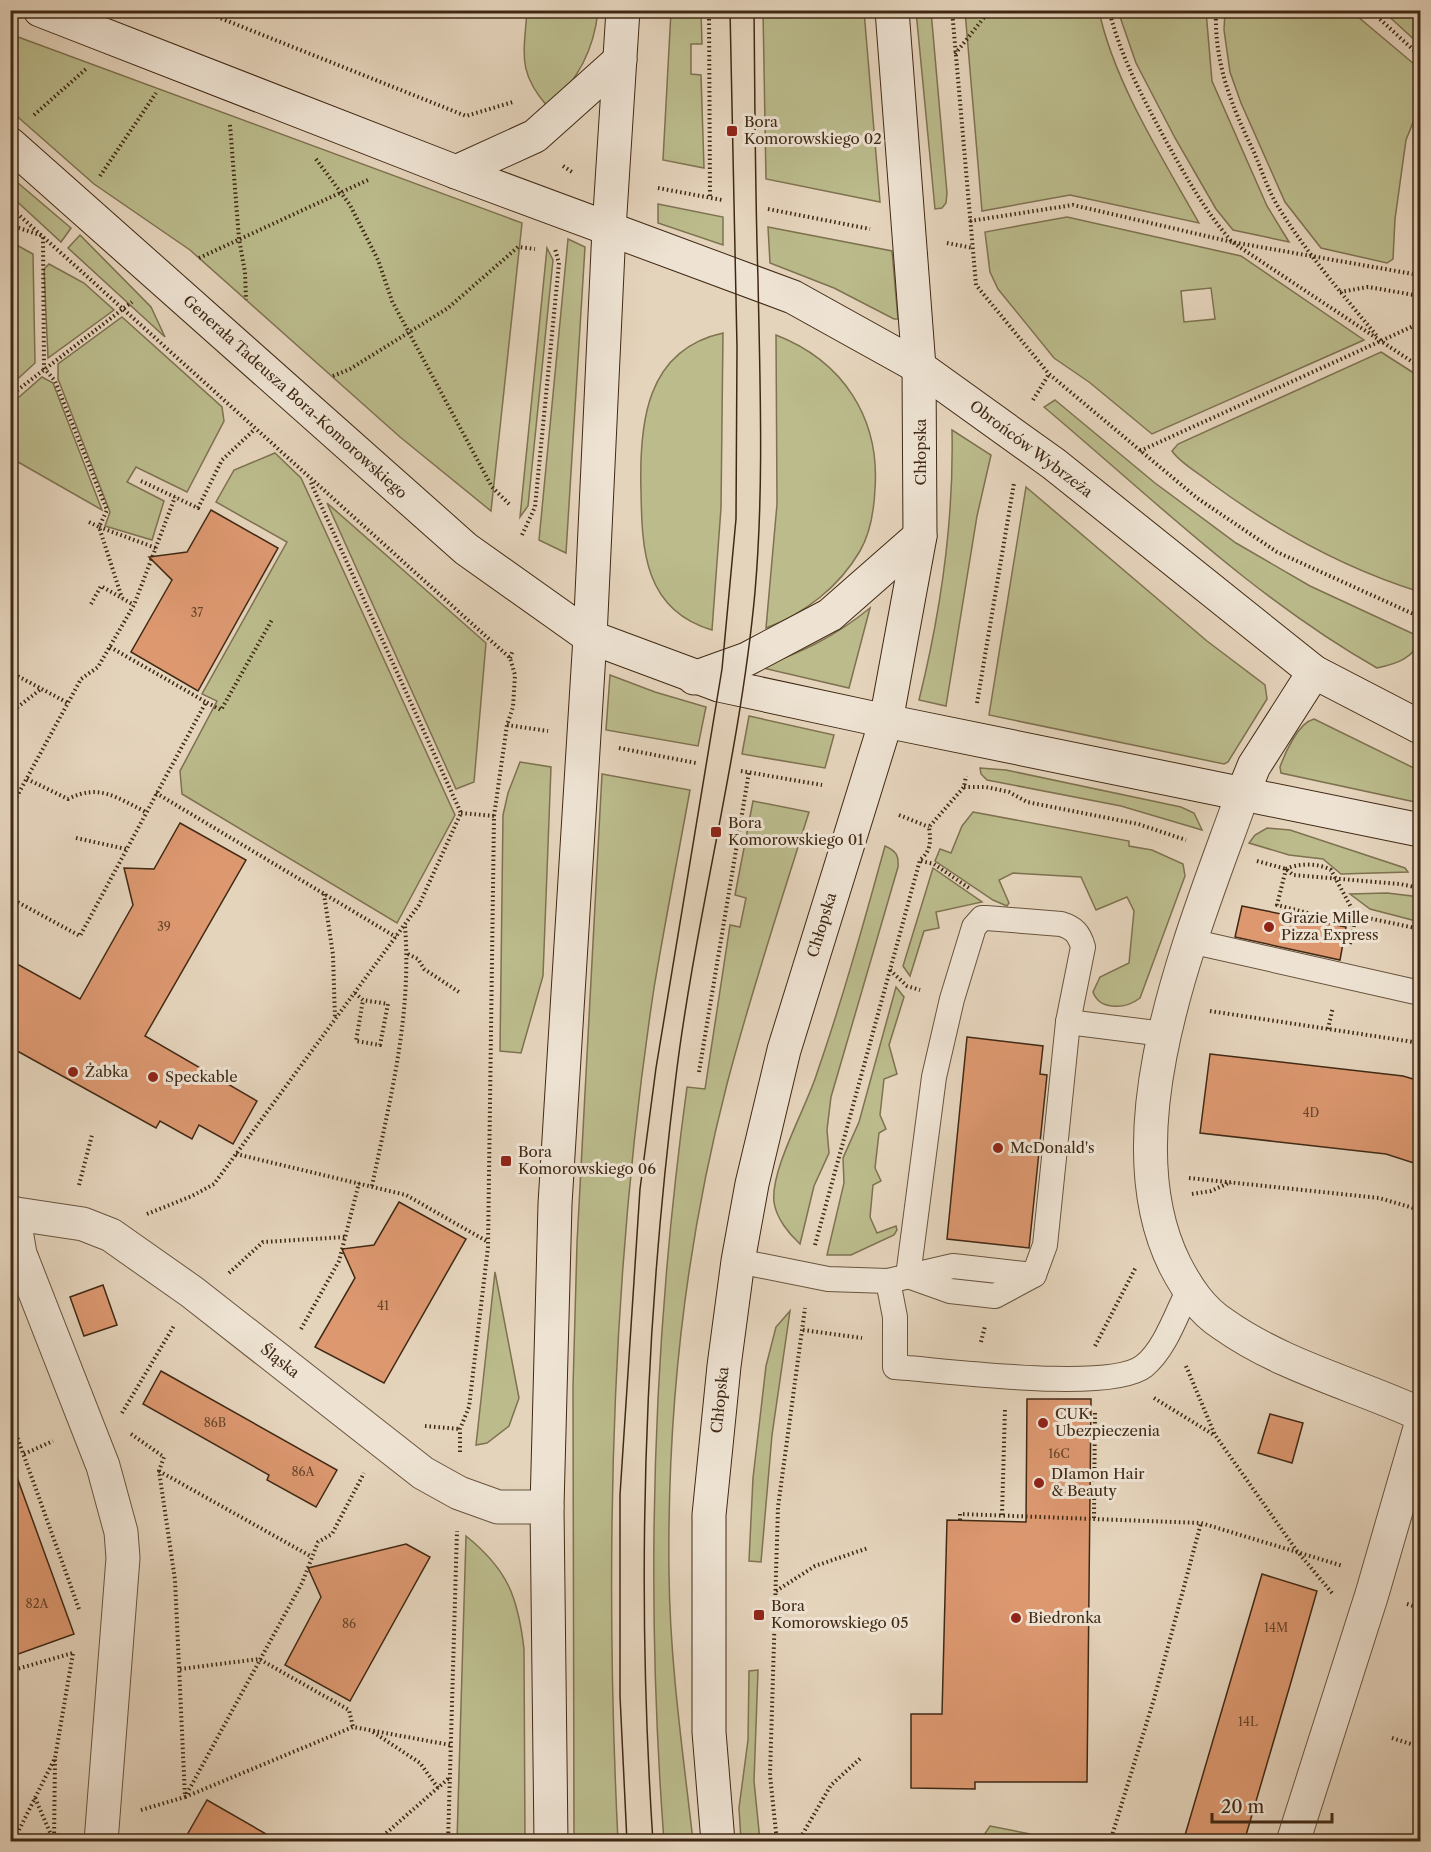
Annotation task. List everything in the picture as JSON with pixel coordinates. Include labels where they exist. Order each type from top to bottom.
[{"type":"main road","points":[[40,10],[609,229]]},
{"type":"main road","points":[[551,1842],[547,1507],[555,1204],[590,637],[609,229],[623,10]]},
{"type":"main road","name":"Chłopska","points":[[718,1842],[709,1732],[709,1515],[724,1366],[738,1261],[752,1184],[784,1050],[886,721],[920,536],[919,367],[892,10]]},
{"type":"main road","points":[[456,172],[536,136],[620,60]]},
{"type":"main road","name":"Generała Tadeusza Bora-Komorowskiego","points":[[10,144],[466,549],[590,637]]},
{"type":"main road","name":"Obrońców Wybrzeża","points":[[609,229],[793,297],[919,367],[1054,464],[1314,672],[1420,727]]},
{"type":"main road","points":[[694,678],[747,658],[830,615],[920,536]]},
{"type":"main road","points":[[590,637],[694,678],[886,721],[1420,830]]},
{"type":"main road","points":[[1314,672],[1254,766],[1190,941],[1167,1020],[1151,1132],[1154,1202],[1182,1304],[1279,1356],[1420,1414]]},
{"type":"main road","points":[[12,1213],[20,1254],[103,1466],[115,1503],[123,1558],[101,1842]]},
{"type":"main road","name":"Śląska","points":[[12,1213],[83,1224],[111,1235],[192,1292],[423,1473],[459,1493],[498,1507],[547,1507]]},
{"type":"main road","points":[[1293,1842],[1372,1594],[1420,1428]]},
{"type":"lane","points":[[738,1261],[828,1279],[898,1279],[953,1266],[1034,1275],[1045,1245],[1068,1022],[1083,947],[1080,936],[1072,928],[1061,924],[1002,918],[982,918],[974,927],[952,999],[934,1077],[898,1279],[894,1367],[1084,1379],[1117,1376],[1144,1366],[1154,1356],[1182,1304]]},
{"type":"lane","points":[[1190,941],[1420,993]]},
{"type":"lane","points":[[1068,1022],[1167,1020]]},
{"type":"path","points":[[200,10],[466,116],[519,100]]},
{"type":"path","points":[[709,10],[711,198]]},
{"type":"path","points":[[951,10],[976,285],[1049,374],[1197,498],[1277,552],[1420,617]]},
{"type":"path","points":[[955,55],[990,10]]},
{"type":"path","points":[[1108,10],[1122,57],[1138,90],[1209,215],[1232,242],[1420,367]]},
{"type":"path","points":[[1216,10],[1215,31],[1221,75],[1235,114],[1276,204],[1340,292],[1381,341]]},
{"type":"path","points":[[1370,10],[1420,56]]},
{"type":"path","points":[[33,115],[92,64]]},
{"type":"path","points":[[94,184],[120,148],[141,113],[152,102],[159,88]]},
{"type":"path","points":[[230,115],[246,300]]},
{"type":"path","points":[[312,153],[350,205],[378,260],[392,301],[407,331],[492,487],[509,504]]},
{"type":"path","points":[[199,258],[375,176]]},
{"type":"path","points":[[658,188],[722,201]]},
{"type":"path","points":[[970,221],[1073,205],[1232,242],[1413,274]]},
{"type":"path","points":[[10,207],[510,658],[515,675],[513,707],[507,725],[494,816],[488,1243],[469,1407],[460,1430]]},
{"type":"path","points":[[768,209],[878,230]]},
{"type":"path","points":[[10,225],[43,236]]},
{"type":"path","points":[[43,236],[44,368],[55,381],[107,510],[99,527],[122,598]]},
{"type":"path","points":[[522,535],[535,507],[559,263],[553,240]]},
{"type":"path","points":[[944,242],[973,248]]},
{"type":"path","points":[[333,376],[350,369],[407,331],[448,308],[518,247],[535,249]]},
{"type":"path","points":[[1340,292],[1368,287],[1420,296]]},
{"type":"path","points":[[10,396],[124,309]]},
{"type":"path","points":[[1140,452],[1420,323]]},
{"type":"path","points":[[1033,400],[1049,374]]},
{"type":"path","points":[[141,481],[198,508],[222,460],[255,429]]},
{"type":"path","points":[[977,704],[1015,474]]},
{"type":"path","points":[[138,1218],[192,1196],[214,1184],[405,926],[429,888],[461,813],[309,478]]},
{"type":"path","points":[[10,809],[81,679],[98,667],[134,605],[175,497]]},
{"type":"path","points":[[89,522],[156,549]]},
{"type":"path","points":[[91,604],[101,586],[134,605]]},
{"type":"path","points":[[110,647],[221,710],[273,618]]},
{"type":"path","points":[[510,658],[513,650]]},
{"type":"path","points":[[10,672],[68,703]]},
{"type":"path","points":[[10,713],[41,688]]},
{"type":"path","points":[[10,898],[80,936],[206,702]]},
{"type":"path","points":[[507,725],[559,732]]},
{"type":"path","points":[[615,747],[696,763]]},
{"type":"path","points":[[813,1251],[920,860],[927,854],[931,843],[929,827],[964,787],[967,766]]},
{"type":"path","points":[[741,771],[822,785]]},
{"type":"path","points":[[699,1072],[749,772]]},
{"type":"path","points":[[27,780],[68,799],[85,791],[101,791],[146,812]]},
{"type":"path","points":[[964,787],[986,787],[1009,792],[1028,802],[1138,824],[1190,841]]},
{"type":"path","points":[[156,794],[396,937]]},
{"type":"path","points":[[461,813],[494,816]]},
{"type":"path","points":[[899,815],[929,827]]},
{"type":"path","points":[[76,838],[126,849]]},
{"type":"path","points":[[1246,858],[1286,869],[1293,875],[1420,888]]},
{"type":"path","points":[[920,860],[934,864],[988,901],[1002,918]]},
{"type":"path","points":[[1286,869],[1294,865],[1325,866],[1331,870],[1352,909],[1363,917],[1420,929]]},
{"type":"path","points":[[324,894],[333,955],[335,1020]]},
{"type":"path","points":[[372,1186],[398,1063],[408,980],[405,926]]},
{"type":"path","points":[[407,954],[418,959],[424,969],[459,992]]},
{"type":"path","points":[[355,993],[363,999],[388,1004],[380,1045],[356,1041],[363,999]]},
{"type":"path","points":[[1167,1020],[1420,1043]]},
{"type":"path","points":[[77,1191],[92,1135]]},
{"type":"path","points":[[236,1154],[406,1195],[488,1243]]},
{"type":"path","points":[[1196,1179],[1380,1198],[1420,1210]]},
{"type":"path","points":[[295,1339],[339,1261],[359,1183]]},
{"type":"path","points":[[228,1274],[263,1242],[345,1237]]},
{"type":"path","points":[[1094,1347],[1137,1265]]},
{"type":"path","points":[[777,1842],[770,1775],[778,1507],[806,1299]]},
{"type":"path","points":[[1182,1304],[1180,1350],[1215,1435],[1297,1551],[1335,1596]]},
{"type":"path","points":[[122,1421],[121,1415],[180,1316]]},
{"type":"path","points":[[803,1330],[895,1342]]},
{"type":"path","points":[[1002,1515],[1006,1375]]},
{"type":"path","points":[[1117,1376],[1215,1435]]},
{"type":"path","points":[[1094,1518],[1096,1399]]},
{"type":"path","points":[[10,1417],[81,1612]]},
{"type":"path","points":[[122,1427],[164,1458],[159,1471],[175,1580],[185,1797]]},
{"type":"path","points":[[185,1797],[302,1583],[318,1542],[332,1534],[369,1464]]},
{"type":"path","points":[[159,1471],[312,1557]]},
{"type":"path","points":[[960,1520],[960,1514],[1201,1522],[1345,1566]]},
{"type":"path","points":[[1110,1842],[1154,1699],[1201,1522]]},
{"type":"path","points":[[448,1842],[457,1524]]},
{"type":"path","points":[[776,1591],[815,1566],[868,1548]]},
{"type":"path","points":[[10,1671],[117,1640]]},
{"type":"path","points":[[54,1841],[55,1758],[73,1653]]},
{"type":"path","points":[[180,1669],[259,1659],[349,1710],[353,1727]]},
{"type":"path","points":[[132,1813],[185,1797],[353,1727],[450,1745]]},
{"type":"path","points":[[370,1730],[420,1763],[438,1788]]},
{"type":"path","points":[[1392,1738],[1420,1747]]},
{"type":"path","points":[[798,1842],[831,1785],[862,1757]]},
{"type":"path","points":[[13,1842],[55,1758]]},
{"type":"path","points":[[376,1842],[449,1778]]},
{"type":"path","points":[[35,1798],[54,1841]]},
{"type":"green space","points":[[527,11],[598,11],[593,39],[583,64],[568,87],[548,107],[538,95],[527,73],[524,51]]},
{"type":"green space","points":[[671,11],[701,11],[702,44],[691,44],[691,74],[701,75],[704,168],[663,160]]},
{"type":"green space","points":[[763,11],[864,11],[880,202],[766,179]]},
{"type":"green space","points":[[916,11],[931,11],[947,193],[946,203],[942,208],[935,209]]},
{"type":"green space","points":[[965,11],[1099,11],[1116,65],[1141,120],[1199,223],[1070,195],[982,211]]},
{"type":"green space","points":[[1118,11],[1206,11],[1212,81],[1267,206],[1289,242],[1233,230],[1216,209],[1175,138],[1136,63]]},
{"type":"green space","points":[[1225,11],[1351,11],[1420,69],[1420,105],[1406,140],[1395,219],[1393,259],[1387,263],[1321,248],[1285,202],[1241,103],[1230,72],[1224,30]]},
{"type":"green space","points":[[1383,11],[1420,11],[1420,45],[1419,44]]},
{"type":"green space","points":[[10,34],[522,223],[491,511],[400,437],[190,250],[94,184],[11,111]]},
{"type":"green space","points":[[11,177],[71,228],[61,242],[11,196]]},
{"type":"green space","points":[[658,204],[723,217],[723,245],[658,223]]},
{"type":"green space","points":[[1067,217],[1241,256],[1364,340],[1152,434],[1089,382],[1054,358],[998,289],[990,272],[985,232]],"holes":[[[1211,288],[1215,319],[1184,322],[1181,291]]]},
{"type":"green space","points":[[768,227],[892,251],[898,319],[834,288],[770,263]]},
{"type":"green space","points":[[80,235],[151,307],[165,337],[68,248]]},
{"type":"green space","points":[[568,239],[585,247],[566,553],[539,540]]},
{"type":"green space","points":[[11,242],[33,254],[35,363],[11,385],[10,260],[14,254],[11,252]]},
{"type":"green space","points":[[547,248],[553,260],[528,506],[520,517]]},
{"type":"green space","points":[[49,264],[84,283],[114,310],[48,358],[44,269]]},
{"type":"green space","points":[[122,317],[222,407],[224,421],[187,492],[136,467],[127,482],[164,501],[152,540],[105,526],[110,512],[58,379],[58,364]]},
{"type":"green space","points":[[723,333],[721,508],[712,630],[689,621],[672,608],[660,593],[651,575],[643,535],[641,467],[646,417],[652,394],[662,373],[677,356],[697,342]]},
{"type":"green space","points":[[776,335],[800,346],[820,360],[838,376],[852,395],[864,416],[871,439],[875,463],[875,489],[873,513],[864,544],[842,576],[807,607],[766,628],[777,504]]},
{"type":"green space","points":[[1381,352],[1420,377],[1420,592],[1337,560],[1285,532],[1211,483],[1185,464],[1172,451],[1178,444]]},
{"type":"green space","points":[[42,377],[53,383],[102,510],[11,458],[11,404]]},
{"type":"green space","points":[[1055,400],[1155,483],[1236,543],[1310,586],[1420,637],[1414,650],[1398,662],[1377,668],[1288,610],[1205,545],[1044,407]]},
{"type":"green space","points":[[952,430],[991,455],[977,516],[946,706],[919,700],[940,600],[951,498]]},
{"type":"green space","points":[[275,453],[301,478],[455,815],[397,923],[182,794],[180,771],[217,701],[202,694],[287,542],[216,502],[234,470]]},
{"type":"green space","points":[[1026,487],[1207,641],[1265,685],[1267,699],[1228,762],[1224,764],[989,715]]},
{"type":"green space","points":[[327,503],[486,643],[474,782],[456,789]]},
{"type":"green space","points":[[870,608],[849,688],[759,667],[818,643]]},
{"type":"green space","points":[[610,675],[655,692],[706,707],[698,746],[606,730]]},
{"type":"green space","points":[[749,716],[834,735],[825,768],[742,754]]},
{"type":"green space","points":[[1314,719],[1420,771],[1420,803],[1281,773],[1280,767],[1293,739],[1303,726]]},
{"type":"green space","points":[[520,762],[551,767],[543,976],[521,1053],[500,1051],[503,815],[508,793]]},
{"type":"green space","points":[[980,768],[1006,770],[1181,807],[1194,813],[1202,830],[1121,806],[987,780],[981,774]]},
{"type":"green space","points":[[602,774],[690,790],[654,988],[628,1201],[620,1307],[612,1521],[612,1628],[618,1841],[574,1842],[573,1387],[577,1243]]},
{"type":"green space","points":[[753,801],[809,812],[756,981],[727,1084],[700,1205],[690,1266],[671,1451],[669,1574],[674,1675],[693,1841],[664,1841],[658,1747],[654,1558],[656,1463],[666,1274],[687,1087],[705,1089],[730,925],[740,927],[746,898],[735,895]]},
{"type":"green space","points":[[973,812],[1129,841],[1129,846],[1152,850],[1183,864],[1185,876],[1140,998],[1128,1004],[1114,1006],[1101,1002],[1093,992],[1100,977],[1129,963],[1134,911],[1127,897],[1096,910],[1081,877],[1013,873],[999,880],[1009,903],[1007,906],[993,900],[935,861],[940,849],[951,853],[962,826]]},
{"type":"green space","points":[[1267,828],[1290,830],[1405,868],[1408,872],[1341,874],[1323,859],[1289,855],[1249,843],[1255,835]]},
{"type":"green space","points":[[885,846],[896,854],[898,867],[831,1097],[827,1130],[829,1153],[814,1186],[800,1244],[777,1214],[774,1189],[783,1156],[827,1045]]},
{"type":"green space","points":[[933,868],[982,902],[936,912],[939,928],[924,931],[910,976],[903,966]]},
{"type":"green space","points":[[1387,893],[1420,897],[1420,922],[1370,909],[1350,894]]},
{"type":"green space","points":[[896,987],[904,997],[889,1045],[897,1074],[884,1079],[880,1115],[886,1129],[879,1133],[875,1168],[881,1181],[873,1185],[870,1217],[877,1233],[896,1226],[897,1230],[894,1235],[851,1255],[827,1255],[844,1183],[843,1158],[859,1122]]},
{"type":"green space","points":[[495,1272],[519,1398],[509,1426],[487,1443],[476,1445]]},
{"type":"green space","points":[[790,1311],[772,1435],[761,1562],[749,1561],[753,1478],[766,1366],[776,1327]]},
{"type":"green space","points":[[466,1536],[492,1561],[509,1586],[522,1631],[525,1841],[457,1841]]},
{"type":"green space","points":[[758,1670],[754,1781],[760,1841],[741,1841],[739,1808],[748,1740],[749,1671]]},
{"type":"green space","points":[[990,1826],[1030,1834],[1042,1841],[980,1841]]},
{"type":"building","points":[[211,510],[278,548],[198,691],[131,652],[172,580],[149,557],[187,552]]},
{"type":"building","points":[[180,823],[246,860],[145,1036],[257,1101],[233,1144],[199,1125],[192,1139],[160,1121],[156,1128],[10,1047],[10,960],[80,999],[133,905],[124,868],[154,869]]},
{"type":"building","points":[[1242,906],[1346,927],[1340,960],[1235,937]]},
{"type":"building","name":"McDonald's","points":[[967,1037],[1043,1046],[1040,1074],[1047,1075],[1029,1248],[947,1239]]},
{"type":"building","points":[[1210,1054],[1403,1076],[1420,1081],[1420,1165],[1386,1154],[1200,1133]]},
{"type":"building","points":[[399,1202],[466,1239],[384,1383],[315,1347],[355,1278],[342,1249],[374,1245]]},
{"type":"building","points":[[103,1285],[117,1325],[84,1336],[70,1297]]},
{"type":"building","points":[[161,1371],[337,1470],[316,1507],[267,1480],[269,1475],[143,1404]]},
{"type":"building","name":"Biedronka","points":[[1027,1399],[1091,1399],[1087,1782],[975,1782],[975,1789],[911,1788],[911,1714],[942,1714],[947,1520],[1026,1522]]},
{"type":"building","points":[[1270,1414],[1303,1423],[1292,1463],[1258,1453]]},
{"type":"building","points":[[10,1469],[14,1469],[74,1634],[10,1657]]},
{"type":"building","points":[[406,1544],[430,1557],[350,1701],[285,1665],[321,1597],[308,1568]]},
{"type":"building","points":[[1262,1574],[1317,1591],[1244,1842],[1183,1842]]},
{"type":"building","points":[[207,1800],[280,1842],[183,1842]]},
{"type":"tram line","points":[[627,1842],[620,1696],[620,1495],[640,1189],[656,1068],[722,669],[736,519],[737,347],[730,10]]},
{"type":"tram line","points":[[653,1842],[648,1746],[644,1554],[650,1362],[657,1267],[676,1076],[695,955],[739,714],[758,553],[761,436],[754,10]]},
{"type":"place","name":"Bora Komorowskiego 02","points":[[732,131]]},
{"type":"place","name":"Bora Komorowskiego 01","points":[[716,832]]},
{"type":"place","name":"Grazie Mille Pizza Express","points":[[1269,927]]},
{"type":"place","name":"Żabka","points":[[73,1072]]},
{"type":"place","name":"Speckable","points":[[153,1077]]},
{"type":"place","name":"McDonald's","points":[[998,1148]]},
{"type":"place","name":"Bora Komorowskiego 06","points":[[506,1161]]},
{"type":"place","name":"CUK Ubezpieczenia","points":[[1043,1423]]},
{"type":"place","name":"DIamon Hair & Beauty","points":[[1039,1483]]},
{"type":"place","name":"Bora Komorowskiego 05","points":[[759,1615]]},
{"type":"place","name":"Biedronka","points":[[1016,1618]]}]
